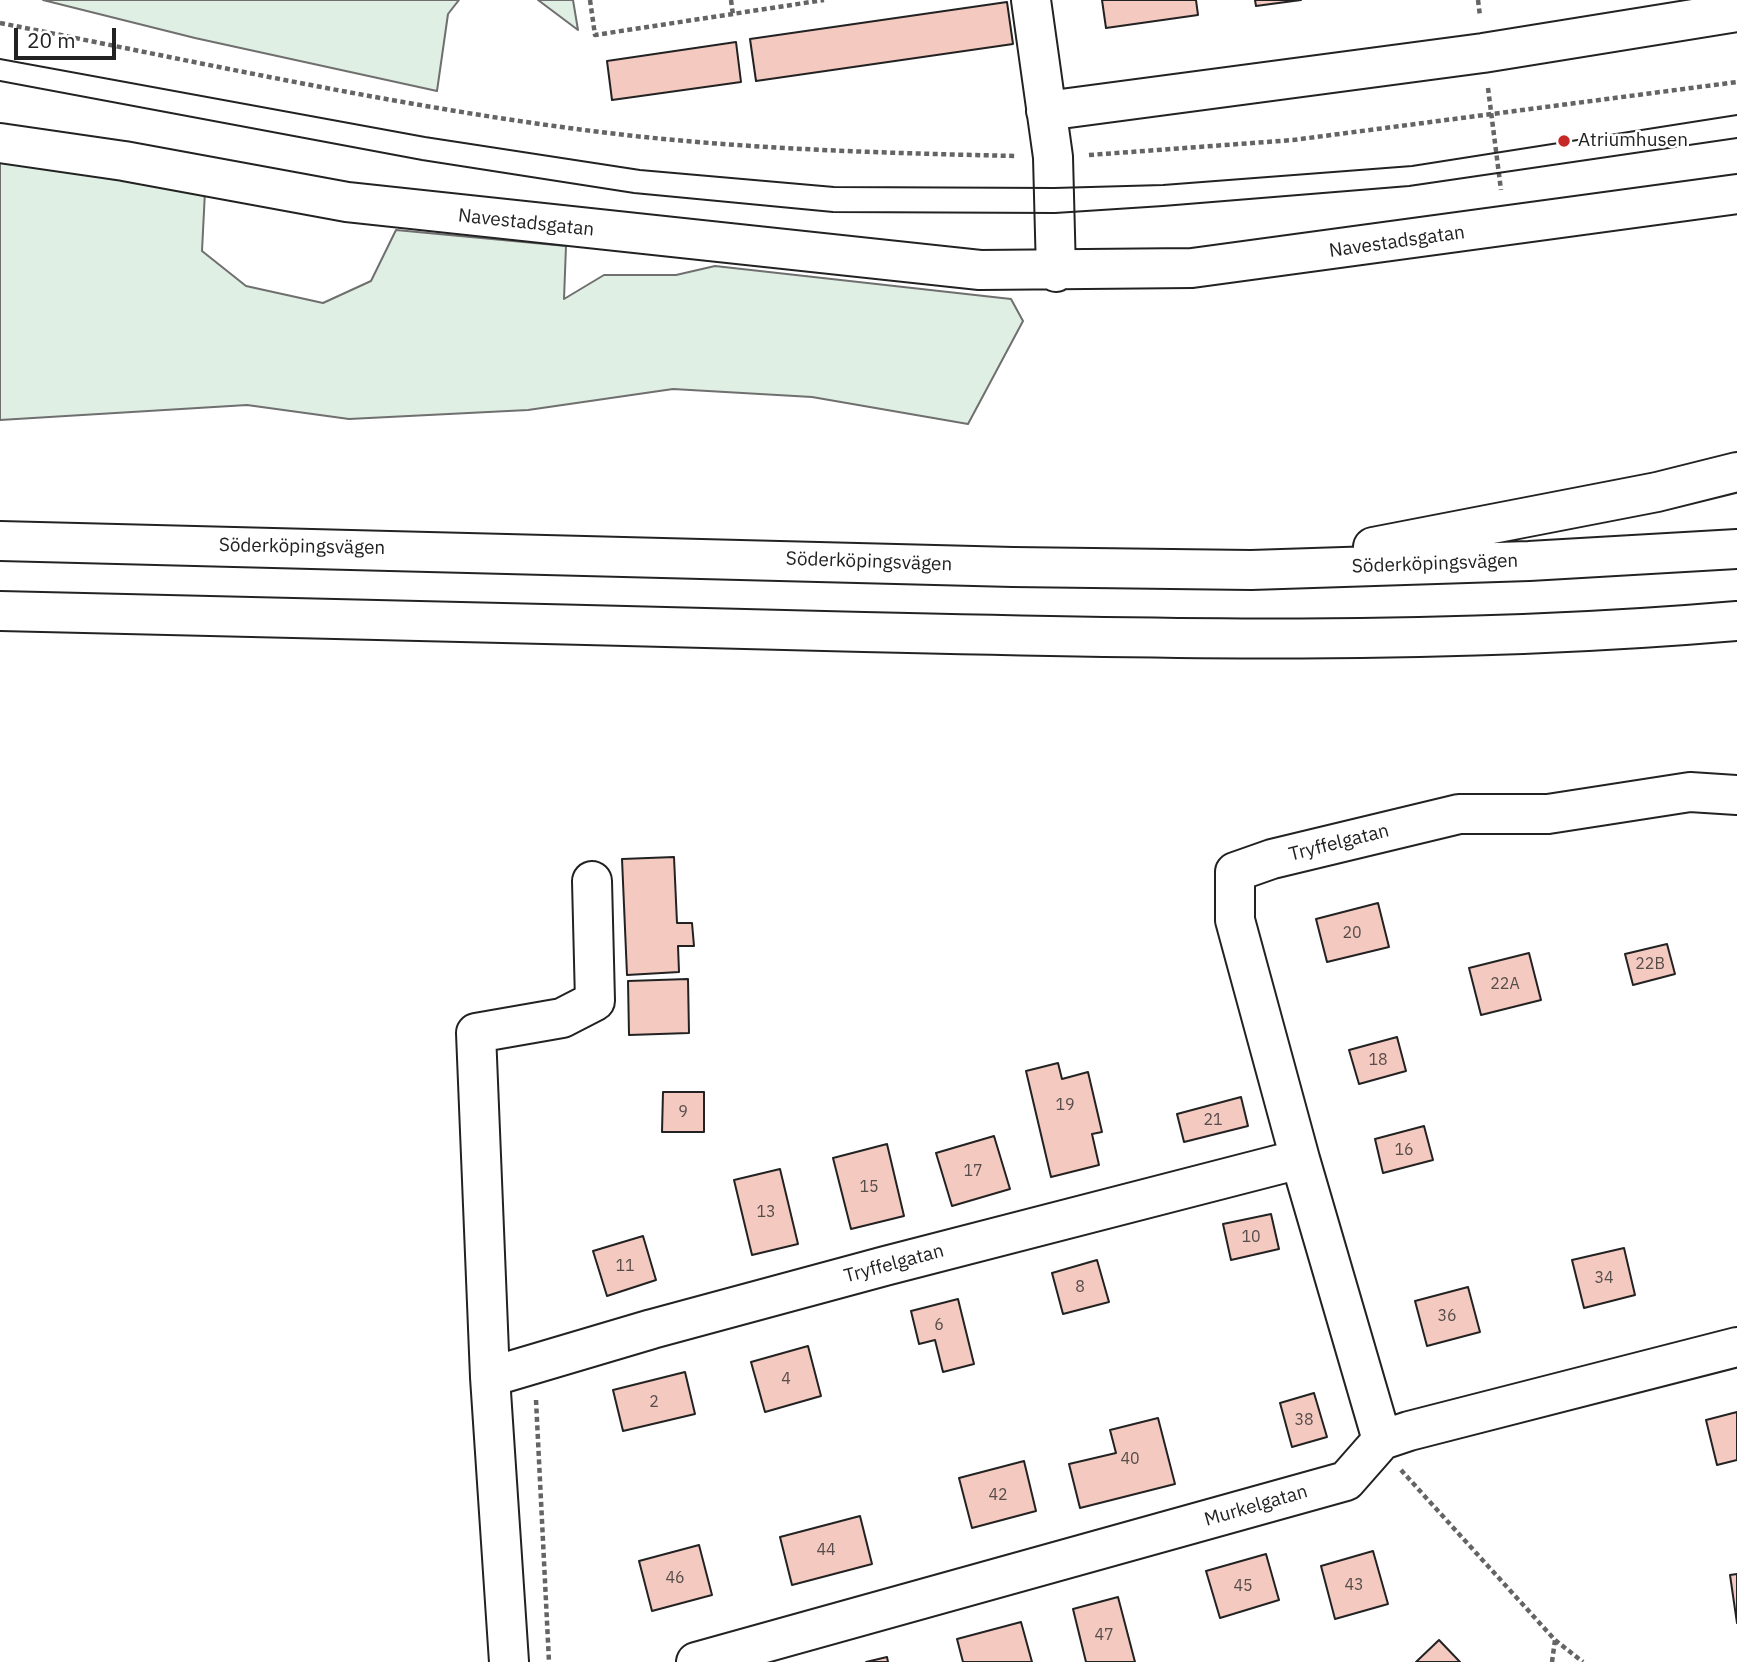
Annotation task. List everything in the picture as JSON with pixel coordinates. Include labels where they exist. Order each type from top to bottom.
[{"type":"main road","points":[[1031,0],[1054,157],[1056,272]]},
{"type":"main road","points":[[1046,111],[1483,53],[1737,12]]},
{"type":"main road","name":"Navestadsgatan","points":[[0,143],[124,161],[348,202],[980,271],[1192,268],[1737,194]]},
{"type":"main road","points":[[1251,570],[1552,513],[1737,472]]},
{"type":"main road","name":"Söderköpingsvägen","points":[[0,541],[1013,567],[1251,570],[1529,561],[1737,549]]},
{"type":"main road","points":[[0,611],[1027,636],[1257,638],[1673,627],[1737,621]]},
{"type":"main road","points":[[1673,627],[1737,634]]},
{"type":"main road","name":"Tryffelgatan","points":[[1382,1440],[1300,1158],[1236,920],[1235,872],[1272,859],[1459,814],[1548,814],[1690,792],[1737,795]]},
{"type":"main road","points":[[509,1662],[490,1377],[476,1032],[562,1018],[595,1001],[592,881]]},
{"type":"main road","name":"Tryffelgatan","points":[[490,1377],[885,1266],[1300,1158]]},
{"type":"main road","points":[[1382,1440],[1737,1347]]},
{"type":"main road","name":"Murkelgatan","points":[[696,1662],[761,1654],[1346,1481],[1382,1440]]},
{"type":"path","points":[[590,0],[595,35],[824,0]]},
{"type":"path","points":[[731,0],[733,15]]},
{"type":"path","points":[[0,23],[381,97],[599,132],[755,146],[1054,157],[1293,140],[1737,82]]},
{"type":"path","points":[[1492,116],[1502,194],[1513,193]]},
{"type":"path","points":[[534,1364],[549,1662]]},
{"type":"path","points":[[1382,1440],[1406,1477],[1509,1585],[1555,1640],[1583,1662]]},
{"type":"path","points":[[1552,1662],[1555,1640]]},
{"type":"green space","points":[[43,0],[459,0],[448,14],[437,91],[195,38]]},
{"type":"green space","points":[[538,0],[573,0],[578,30]]},
{"type":"green space","points":[[0,162],[205,191],[202,251],[246,286],[323,303],[371,281],[396,230],[566,246],[564,299],[604,275],[676,275],[715,266],[1011,299],[1023,321],[968,424],[812,397],[673,389],[528,410],[349,419],[247,405],[0,420]]},
{"type":"building","points":[[1102,0],[1196,0],[1198,15],[1106,28]]},
{"type":"building","points":[[1255,0],[1301,0],[1256,6]]},
{"type":"building","points":[[1007,2],[1013,44],[756,81],[750,39]]},
{"type":"building","points":[[736,42],[741,82],[612,100],[607,61]]},
{"type":"building","points":[[674,857],[677,923],[692,923],[694,946],[678,946],[679,972],[627,975],[622,859]]},
{"type":"building","points":[[1378,903],[1389,947],[1327,962],[1316,919]]},
{"type":"building","points":[[1667,944],[1675,974],[1633,985],[1625,954]]},
{"type":"building","points":[[1529,953],[1541,1000],[1481,1015],[1469,968]]},
{"type":"building","points":[[688,979],[689,1033],[629,1035],[628,981]]},
{"type":"building","points":[[1397,1037],[1406,1071],[1359,1084],[1349,1050]]},
{"type":"building","points":[[1058,1063],[1062,1079],[1088,1072],[1102,1132],[1092,1134],[1099,1165],[1051,1177],[1026,1071]]},
{"type":"building","points":[[663,1092],[704,1092],[704,1132],[662,1132]]},
{"type":"building","points":[[1241,1097],[1248,1126],[1184,1142],[1177,1114]]},
{"type":"building","points":[[1424,1126],[1433,1160],[1383,1173],[1375,1139]]},
{"type":"building","points":[[994,1136],[1010,1189],[952,1206],[936,1153]]},
{"type":"building","points":[[887,1144],[904,1216],[851,1229],[833,1158]]},
{"type":"building","points":[[780,1169],[798,1244],[752,1255],[734,1180]]},
{"type":"building","points":[[1271,1214],[1279,1249],[1231,1260],[1223,1224]]},
{"type":"building","points":[[643,1236],[656,1280],[607,1296],[593,1251]]},
{"type":"building","points":[[1624,1248],[1635,1295],[1584,1308],[1572,1260]]},
{"type":"building","points":[[1097,1260],[1109,1302],[1063,1314],[1052,1273]]},
{"type":"building","points":[[1468,1287],[1480,1332],[1427,1346],[1415,1301]]},
{"type":"building","points":[[958,1299],[974,1364],[943,1372],[935,1340],[919,1344],[911,1311]]},
{"type":"building","points":[[808,1346],[821,1396],[765,1412],[751,1362]]},
{"type":"building","points":[[685,1372],[695,1414],[623,1431],[613,1390]]},
{"type":"building","points":[[1314,1393],[1327,1437],[1292,1447],[1280,1403]]},
{"type":"building","points":[[1737,1412],[1737,1460],[1717,1465],[1706,1420]]},
{"type":"building","points":[[1158,1418],[1175,1484],[1080,1508],[1069,1464],[1116,1453],[1110,1430]]},
{"type":"building","points":[[1024,1461],[1036,1511],[972,1528],[959,1478]]},
{"type":"building","points":[[860,1516],[872,1564],[792,1585],[780,1537]]},
{"type":"building","points":[[699,1545],[712,1595],[652,1611],[639,1561]]},
{"type":"building","points":[[1373,1551],[1388,1604],[1335,1619],[1321,1566]]},
{"type":"building","points":[[1266,1554],[1279,1600],[1220,1618],[1206,1571]]},
{"type":"building","points":[[1737,1574],[1737,1623],[1730,1575]]},
{"type":"building","points":[[1118,1597],[1135,1662],[1086,1662],[1073,1609]]},
{"type":"building","points":[[1021,1622],[1032,1662],[963,1662],[957,1639]]},
{"type":"building","points":[[1439,1640],[1460,1662],[1416,1662]]},
{"type":"building","points":[[887,1657],[888,1662],[866,1662]]},
{"type":"tram line","points":[[0,59],[425,137],[640,170],[834,187],[1054,188],[1163,185],[1412,166],[1737,115]]},
{"type":"tram line","points":[[0,81],[422,160],[634,193],[833,212],[1055,213],[1409,186],[1737,138]]},
{"type":"place","name":"Atriumhusen","points":[[1564,141]]}]
